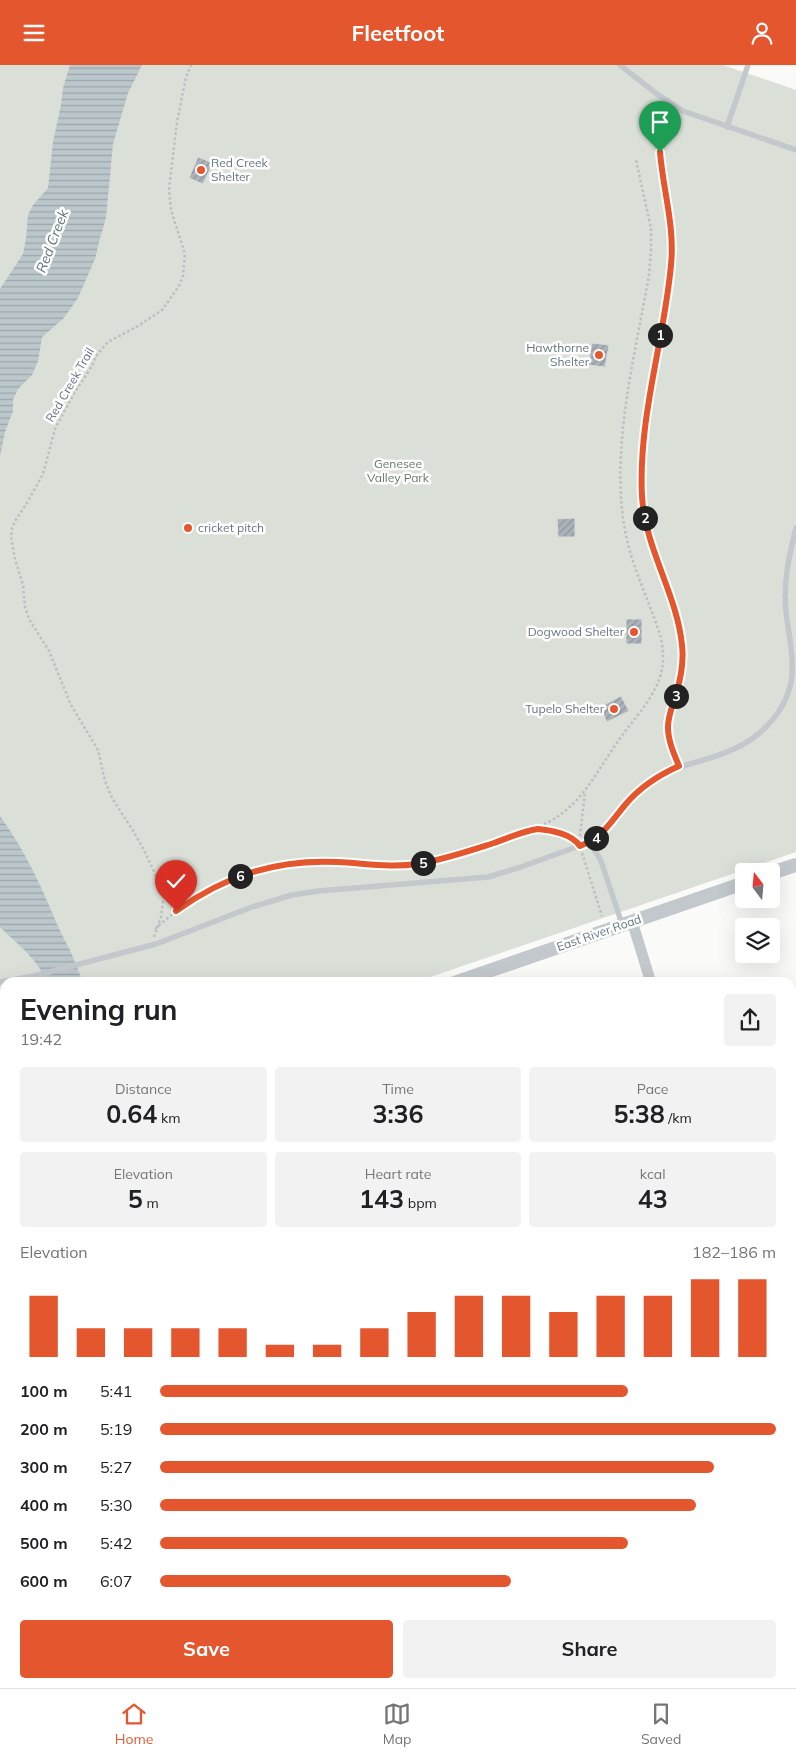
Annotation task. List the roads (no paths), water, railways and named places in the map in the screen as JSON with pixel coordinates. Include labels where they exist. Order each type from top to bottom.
[{"type":"street","points":[[780,870],[796,865]]},
{"type":"street","name":"East River Road","points":[[471,977],[735,886]]},
{"type":"street","points":[[627,923],[649,977]]},
{"type":"lane","points":[[620,65],[657,94],[694,116],[796,150]]},
{"type":"lane","points":[[727,127],[748,65]]},
{"type":"lane","points":[[673,105],[662,132],[660,152],[672,232],[671,264],[645,427],[642,485],[644,512],[649,537],[675,612],[682,646],[682,669],[670,712],[668,728],[670,745],[679,766]]},
{"type":"lane","points":[[28,977],[156,944],[252,907],[292,895],[318,891],[488,877],[521,867],[590,841],[606,829],[626,804],[646,785],[679,766],[720,755],[745,743],[768,725],[777,714],[784,702],[792,675],[786,609],[786,573],[796,528]]},
{"type":"lane","points":[[590,841],[601,861],[627,923]]},
{"type":"water","name":"Red Creek","points":[[70,65],[142,65],[128,93],[113,144],[106,218],[95,259],[78,298],[63,319],[42,337],[38,361],[32,375],[18,389],[13,400],[13,411],[5,432],[0,456],[0,289],[23,254],[28,215],[33,205],[48,188],[53,142],[63,88]]},
{"type":"water","points":[[0,816],[17,841],[31,867],[81,977],[45,977],[32,959],[0,927]]},
{"type":"place","name":"Red Creek Shelter","points":[[201,170]]},
{"type":"place","name":"Hawthorne Shelter","points":[[599,355]]},
{"type":"place","name":"cricket pitch","points":[[188,528]]},
{"type":"place","name":"Dogwood Shelter","points":[[634,632]]},
{"type":"place","name":"Tupelo Shelter","points":[[614,709]]},
{"type":"park label","name":"Genesee Valley Park","points":[[398,471]]}]
